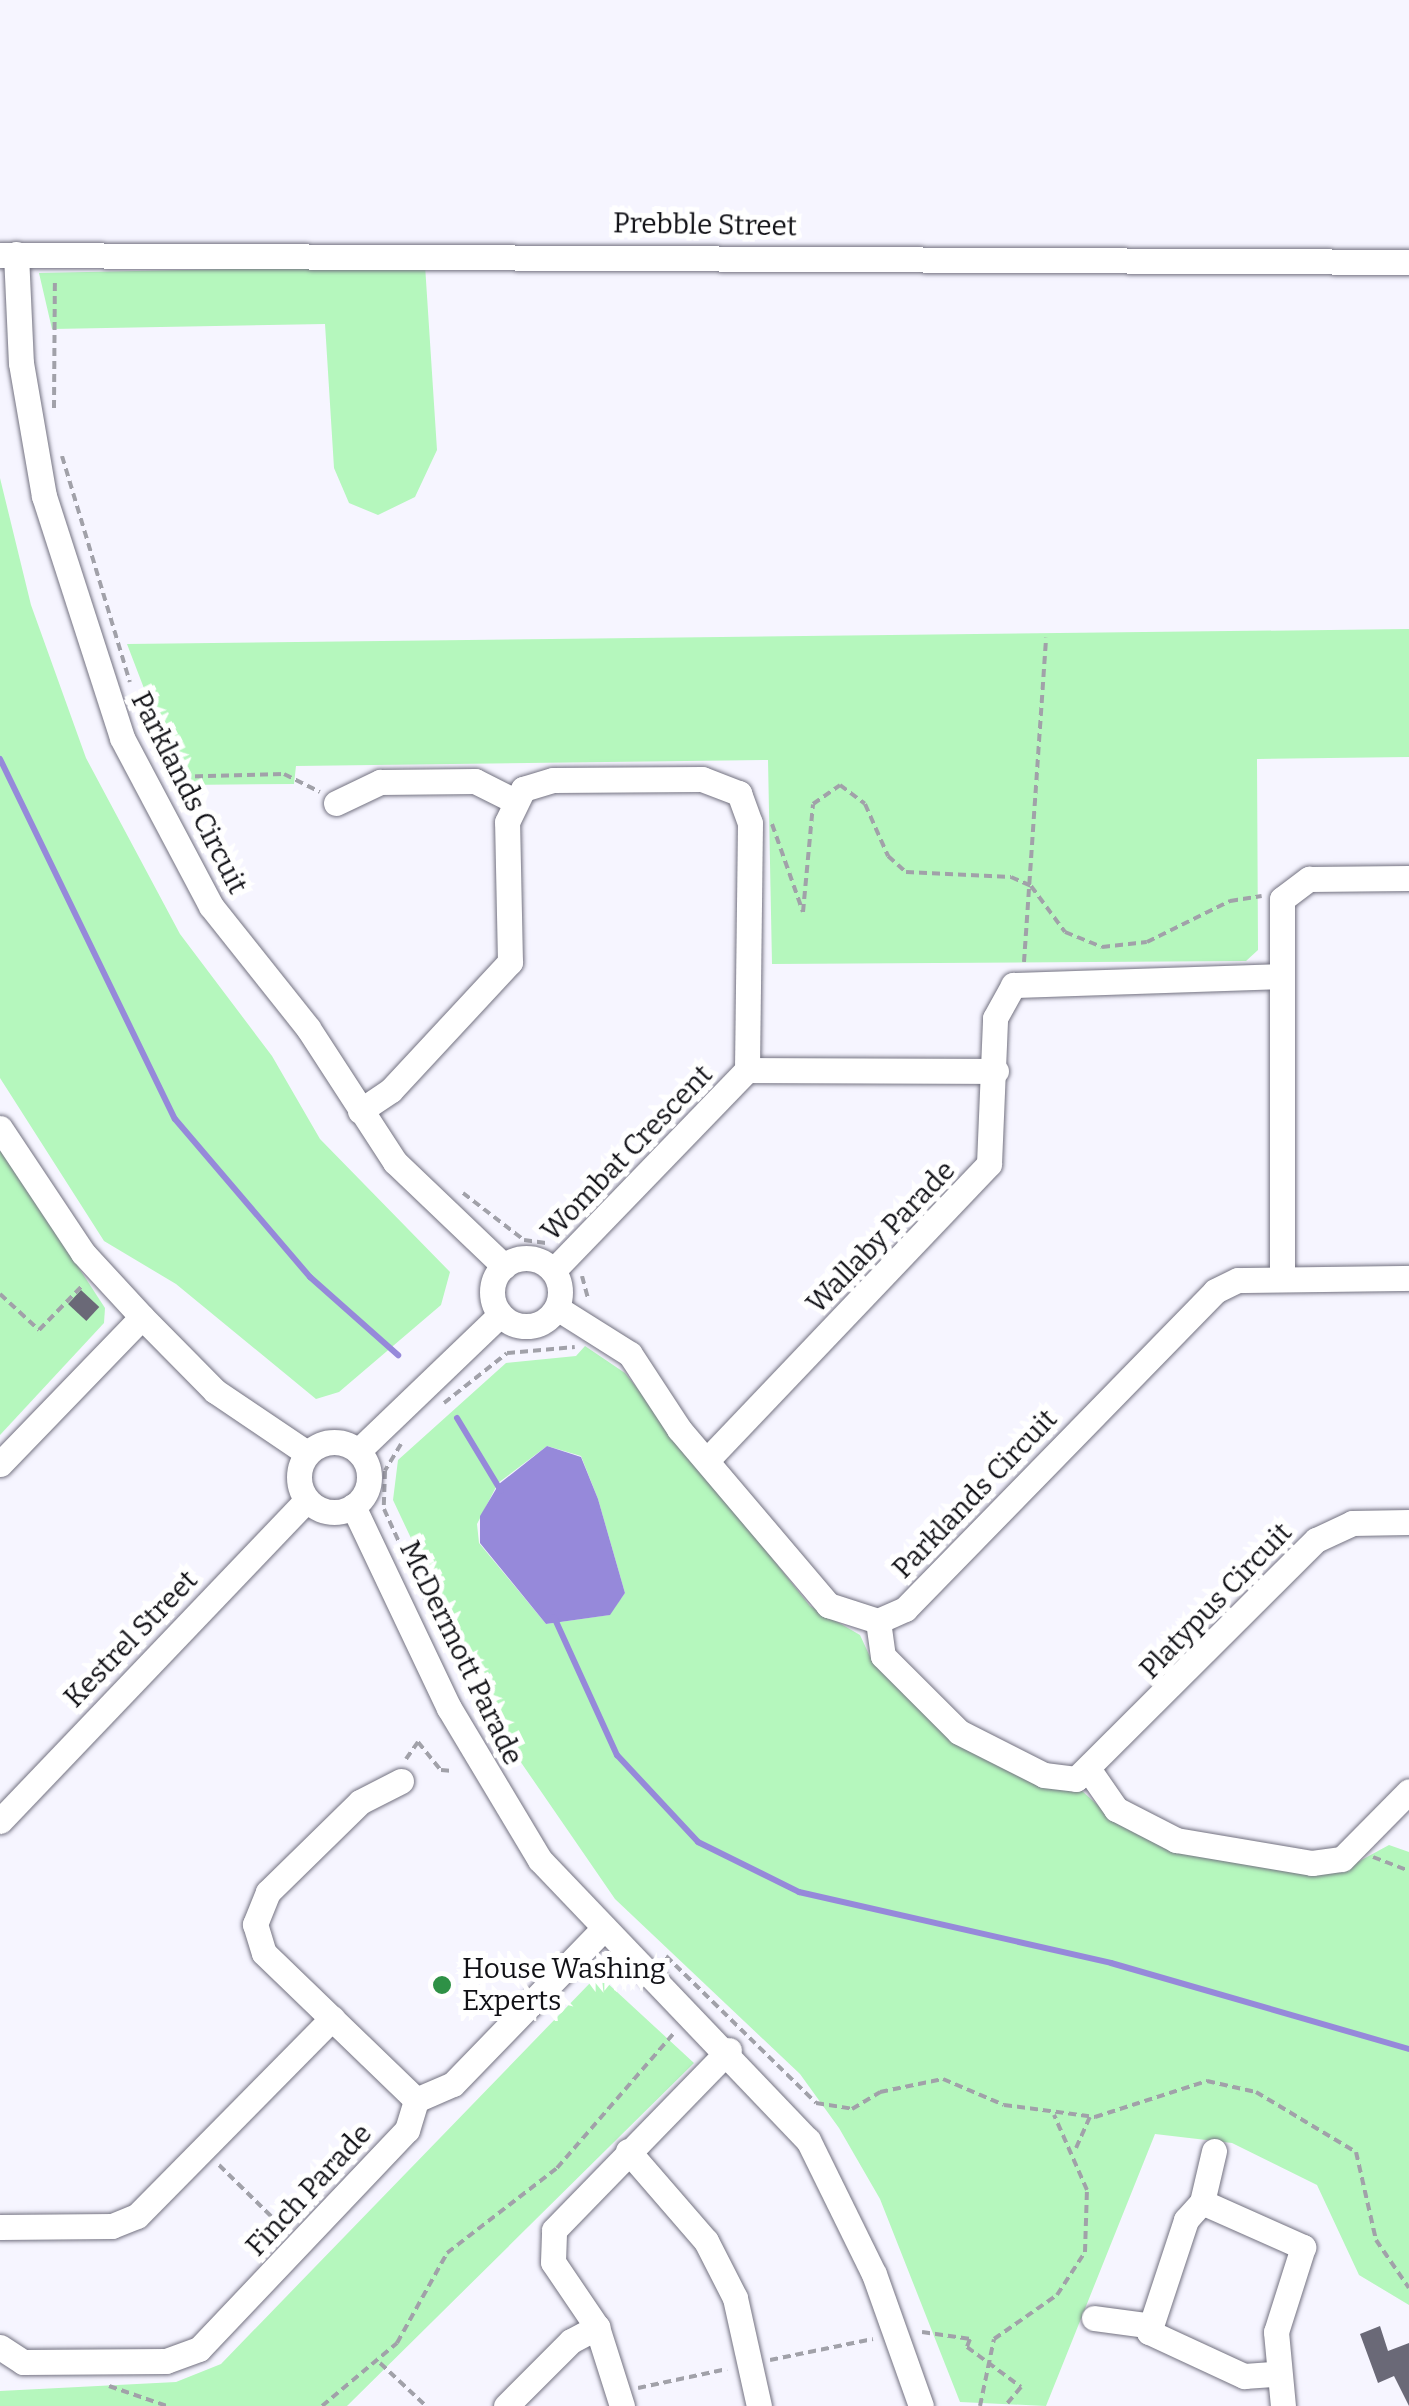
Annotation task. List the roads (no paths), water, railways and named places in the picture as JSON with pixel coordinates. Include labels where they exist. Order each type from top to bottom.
[{"type":"street","name":"Prebble Street","points":[[8,255],[1409,262]]},
{"type":"street","name":"Parklands Circuit","points":[[8,255],[21,363],[44,496],[122,738],[211,906],[394,1162],[504,1266]]},
{"type":"street","name":"Wombat Crescent","points":[[513,800],[538,781],[702,778],[739,793],[750,823],[747,1070],[554,1271]]},
{"type":"street","points":[[336,803],[380,782],[476,781],[513,800],[510,962],[391,1090],[360,1110]]},
{"type":"street","points":[[1282,1278],[1282,899],[1309,879],[1409,878]]},
{"type":"street","name":"Wallaby Parade","points":[[707,1460],[974,1186],[995,1141],[998,1004],[1024,980],[1279,976]]},
{"type":"street","points":[[747,1070],[996,1071]]},
{"type":"street","points":[[0,1128],[98,1270],[142,1317],[214,1390],[307,1453]]},
{"type":"street","points":[[500,1315],[493,1284],[504,1266],[524,1258],[554,1271],[557,1308]]},
{"type":"street","name":"Parklands Circuit","points":[[878,1621],[905,1609],[1215,1291],[1282,1278],[1409,1278]]},
{"type":"street","points":[[557,1308],[630,1354],[707,1460],[828,1605],[878,1621],[883,1656],[959,1732],[1044,1775],[1091,1772],[1116,1809],[1176,1840],[1312,1863],[1342,1859],[1409,1791]]},
{"type":"street","points":[[500,1315],[530,1326],[557,1308]]},
{"type":"street","points":[[358,1451],[500,1315]]},
{"type":"street","points":[[0,1464],[142,1317]]},
{"type":"street","points":[[332,1442],[358,1451],[369,1474],[354,1506],[324,1510],[308,1500],[299,1472],[307,1453],[332,1442]]},
{"type":"street","name":"Kestrel Street","points":[[2,1814],[308,1500]]},
{"type":"street","name":"McDermott Parade","points":[[354,1506],[478,1762],[540,1860],[602,1930],[686,1992],[729,2050],[808,2140],[848,2212],[921,2406]]},
{"type":"street","name":"Platypus Circuit","points":[[1091,1772],[1316,1540],[1352,1522],[1409,1522]]},
{"type":"street","points":[[401,1781],[360,1802],[258,1908],[264,1953],[416,2100],[453,2084],[602,1930]]},
{"type":"street","points":[[0,2227],[112,2226],[138,2216],[332,2018]]},
{"type":"street","points":[[622,2406],[598,2327],[558,2273],[554,2230],[729,2050]]},
{"type":"street","name":"Finch Parade","points":[[0,2347],[24,2362],[182,2356],[300,2244],[407,2130],[416,2100]]},
{"type":"street","points":[[1146,2325],[1186,2220],[1202,2202],[1214,2150]]},
{"type":"street","points":[[628,2151],[706,2241],[735,2298],[759,2406]]},
{"type":"street","points":[[1202,2202],[1303,2247],[1276,2332],[1276,2374],[1283,2406]]},
{"type":"street","points":[[1094,2318],[1146,2325]]},
{"type":"street","points":[[1146,2325],[1154,2339],[1244,2376],[1276,2374]]},
{"type":"street","points":[[506,2406],[570,2341],[598,2327]]},
{"type":"waterway","points":[[0,759],[175,1119],[310,1277],[398,1355]]},
{"type":"waterway","points":[[457,1418],[501,1491]]},
{"type":"waterway","points":[[554,1617],[617,1755],[698,1842],[799,1892],[1111,1963],[1409,2049]]},
{"type":"place","name":"House Washing Experts","points":[[442,1985]]}]
